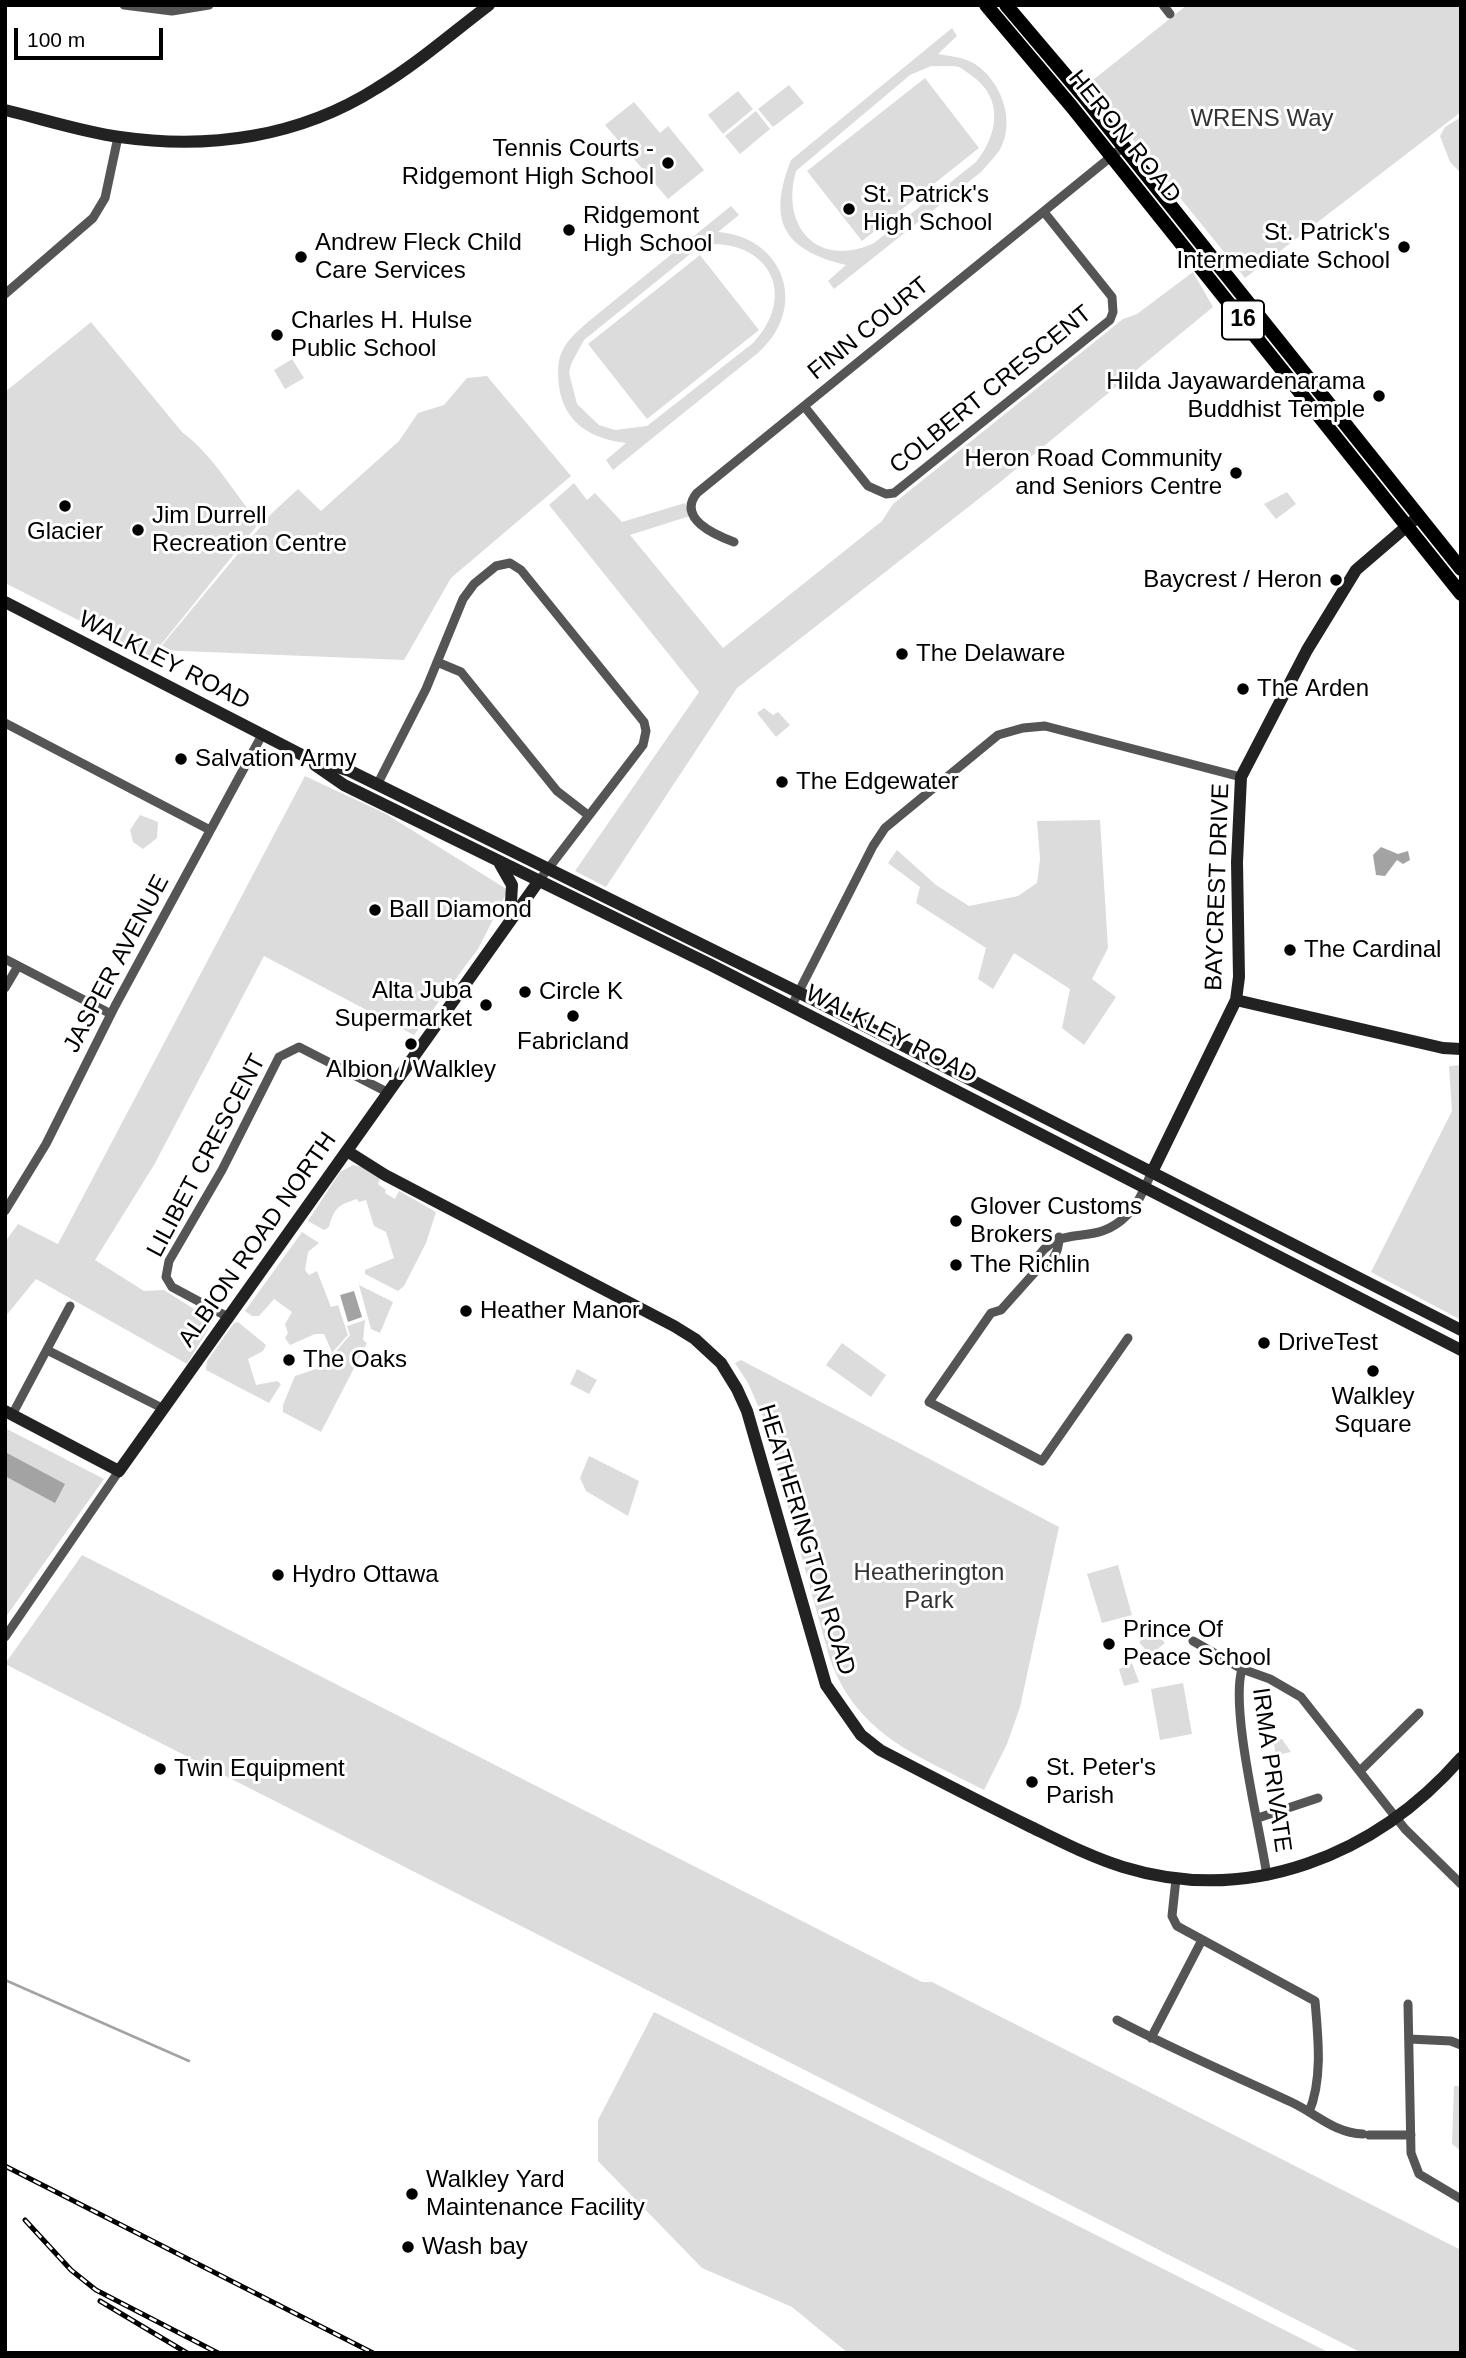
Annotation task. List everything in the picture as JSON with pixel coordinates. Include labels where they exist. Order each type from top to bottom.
[{"type":"main road","name":"HERON ROAD","points":[[986,5],[1117,152]]},
{"type":"main road","name":"HERON ROAD","points":[[1006,5],[1117,152],[1413,521],[1461,594]]},
{"type":"main road","name":"HERON ROAD","points":[[1413,521],[1461,569]]},
{"type":"street","points":[[124,5],[172,11],[209,5]]},
{"type":"street","points":[[5,110],[118,137],[186,142],[236,139],[290,128],[376,89],[489,5]]},
{"type":"street","points":[[1163,5],[1170,14]]},
{"type":"street","points":[[5,294],[93,218],[105,198],[118,137]]},
{"type":"street","name":"FINN COURT","points":[[734,542],[707,532],[693,515],[694,498],[1117,152]]},
{"type":"street","name":"COLBERT CRESCENT","points":[[804,406],[868,486],[875,491],[894,493],[1110,320],[1113,313],[1112,297],[1044,212]]},
{"type":"street","name":"BAYCREST DRIVE","points":[[1152,1172],[1236,1000],[1239,977],[1237,900],[1241,777],[1312,642],[1356,570],[1413,521]]},
{"type":"street","name":"ALBION ROAD NORTH","points":[[5,1637],[119,1471],[510,920],[643,745],[646,731],[644,722],[521,570],[503,563],[474,584],[463,599],[437,662]]},
{"type":"street","name":"WALKLEY ROAD","points":[[5,602],[304,756],[377,785],[799,992],[1461,1330]]},
{"type":"street","points":[[377,785],[437,662],[461,672],[557,791],[588,815]]},
{"type":"street","points":[[5,723],[210,830]]},
{"type":"street","points":[[791,1007],[873,846],[885,828],[998,735],[1023,728],[1054,728],[1241,777]]},
{"type":"street","name":"JASPER AVENUE","points":[[5,1211],[46,1144],[111,1014],[262,735]]},
{"type":"street","name":"WALKLEY ROAD","points":[[304,756],[344,785],[791,1007],[1461,1350]]},
{"type":"street","points":[[499,863],[512,885],[510,920]]},
{"type":"street","points":[[5,959],[111,1014]]},
{"type":"street","points":[[5,988],[18,966]]},
{"type":"street","points":[[1236,1000],[1443,1048],[1461,1049]]},
{"type":"street","name":"LILIBET CRESCENT","points":[[228,1317],[172,1287],[166,1277],[169,1261],[222,1170],[279,1057],[299,1047],[387,1092]]},
{"type":"street","name":"HEATHERINGTON ROAD","points":[[348,1151],[385,1175],[674,1326],[695,1339],[721,1363],[747,1411],[823,1677],[833,1698],[862,1735],[880,1749],[1066,1845],[1125,1868],[1176,1879],[1217,1881],[1267,1876],[1338,1854],[1397,1818],[1461,1758]]},
{"type":"street","points":[[1035,1272],[1034,1263],[1041,1251],[1059,1237],[1085,1237],[1106,1230],[1126,1217],[1152,1172]]},
{"type":"street","points":[[1059,1237],[1059,1250],[1054,1258],[1035,1272],[1001,1310],[992,1313],[929,1402],[1042,1461],[1128,1338]]},
{"type":"street","points":[[70,1306],[9,1413],[119,1471]]},
{"type":"street","points":[[47,1350],[164,1409]]},
{"type":"street","points":[[1193,1641],[1242,1669],[1270,1679],[1301,1697],[1397,1818],[1461,1884]]},
{"type":"street","name":"IRMA PRIVATE","points":[[1242,1669],[1237,1685],[1267,1876]]},
{"type":"street","points":[[1361,1770],[1419,1713]]},
{"type":"street","points":[[1258,1818],[1318,1798]]},
{"type":"street","points":[[1176,1879],[1172,1916],[1177,1926],[1315,2001],[1317,2075],[1315,2097],[1309,2112]]},
{"type":"street","points":[[1151,2038],[1202,1940]]},
{"type":"street","points":[[1408,2004],[1411,2153],[1419,2174],[1461,2199]]},
{"type":"street","points":[[1117,2020],[1309,2112],[1344,2134],[1411,2135]]},
{"type":"street","points":[[1409,2039],[1451,2041],[1461,2045]]},
{"type":"green space","name":"WRENS Way","points":[[1187,5],[1461,5],[1461,112],[1245,278],[1088,84]]},
{"type":"green space","points":[[952,28],[957,36],[938,54],[961,58],[975,64],[992,81],[1004,103],[1004,140],[999,151],[981,172],[834,289],[828,281],[846,265],[807,251],[786,230],[781,216],[784,181],[791,160]],"holes":[[[931,66],[959,67],[982,85],[989,95],[993,106],[993,129],[983,151],[976,162],[874,243],[854,250],[836,251],[820,246],[808,238],[799,225],[794,210],[792,191],[796,171],[910,75]]]},
{"type":"green space","points":[[925,78],[979,148],[862,241],[807,171]]},
{"type":"green space","points":[[789,85],[804,103],[773,127],[758,109]]},
{"type":"green space","points":[[738,91],[753,109],[723,134],[708,115]]},
{"type":"green space","name":"Tennis Courts - Ridgemont High School","points":[[634,102],[660,133],[668,126],[704,170],[668,199],[605,125]]},
{"type":"green space","points":[[756,111],[770,129],[740,154],[725,136]]},
{"type":"green space","points":[[1461,117],[1461,173],[1450,162],[1440,136],[1445,127]]},
{"type":"green space","points":[[731,206],[739,215],[718,232],[741,237],[759,247],[773,260],[782,277],[785,296],[783,315],[774,334],[759,352],[613,470],[606,460],[626,443],[601,438],[581,427],[567,410],[559,386],[558,365],[563,349],[589,321]],"holes":[[[716,244],[736,247],[764,265],[772,278],[775,294],[773,310],[766,327],[753,343],[647,426],[615,430],[599,425],[577,404],[569,373],[584,340],[702,246]]]},
{"type":"green space","points":[[700,255],[759,330],[647,419],[588,344]]},
{"type":"green space","points":[[1193,272],[1213,307],[999,483],[737,688],[606,887],[575,871],[699,692],[549,505],[574,483],[587,500],[595,493],[622,522],[685,503],[690,516],[630,535],[723,648],[882,521],[893,504],[1123,319],[1137,314]]},
{"type":"green space","name":"Jim Durrell Recreation Centre","points":[[91,322],[182,432],[214,464],[259,523],[151,657],[5,583],[5,392]]},
{"type":"green space","points":[[292,359],[304,378],[285,389],[274,370]]},
{"type":"green space","points":[[487,376],[571,476],[451,578],[404,660],[158,650],[271,514],[298,489],[321,511],[399,441],[418,413],[444,405],[467,378]]},
{"type":"green space","points":[[1287,492],[1296,504],[1276,519],[1264,504]]},
{"type":"green space","points":[[764,708],[773,715],[778,712],[790,725],[776,737],[757,713]]},
{"type":"green space","points":[[305,776],[386,814],[508,890],[478,949],[414,1035],[264,956],[154,1165],[95,1260],[144,1291],[164,1290],[213,1321],[187,1364],[36,1279],[5,1317],[5,1242],[18,1224],[58,1244]]},
{"type":"green space","points":[[140,815],[158,822],[157,838],[143,849],[133,842],[130,830]]},
{"type":"green space","points":[[1100,820],[1108,948],[1092,979],[1116,997],[1084,1045],[1062,1028],[1070,989],[1014,953],[993,989],[978,979],[986,948],[916,903],[920,887],[888,863],[897,850],[936,885],[969,906],[1018,896],[1037,883],[1040,859],[1037,821]]},
{"type":"green space","points":[[1461,1065],[1461,1320],[1371,1272],[1452,1111],[1449,1066]]},
{"type":"green space","points":[[353,1165],[362,1167],[380,1179],[378,1184],[386,1190],[385,1193],[395,1199],[399,1191],[436,1212],[426,1243],[404,1286],[398,1291],[365,1274],[365,1270],[394,1258],[386,1232],[374,1226],[366,1200],[359,1202],[357,1199],[341,1205],[335,1211],[329,1227],[324,1230],[308,1221],[340,1172]]},
{"type":"green space","points":[[302,1232],[319,1243],[308,1252],[305,1270],[309,1275],[317,1271],[331,1307],[338,1305],[348,1335],[330,1355],[332,1352],[324,1334],[315,1334],[290,1345],[285,1338],[288,1333],[285,1324],[292,1312],[274,1299],[259,1316],[252,1316],[245,1311]]},
{"type":"green space","points":[[359,1285],[393,1302],[380,1333],[371,1329]]},
{"type":"green space","points":[[365,1320],[363,1340],[367,1343],[321,1432],[283,1412],[283,1405],[295,1376],[334,1363],[332,1356],[350,1335],[347,1326]]},
{"type":"green space","points":[[238,1322],[266,1345],[263,1351],[248,1359],[256,1385],[277,1381],[281,1384],[269,1403],[206,1370],[207,1361],[234,1323]]},
{"type":"green space","points":[[842,1343],[886,1375],[871,1397],[826,1365]]},
{"type":"green space","name":"Heatherington Park","points":[[741,1360],[1059,1527],[1020,1707],[1007,1744],[984,1790],[912,1753],[891,1739],[855,1705],[840,1683],[829,1656],[763,1417],[748,1383],[735,1363]]},
{"type":"green space","points":[[577,1369],[597,1380],[589,1394],[570,1384]]},
{"type":"green space","points":[[5,1428],[104,1479],[5,1618]]},
{"type":"green space","points":[[589,1456],[639,1481],[628,1516],[586,1491],[580,1478]]},
{"type":"green space","points":[[82,1555],[922,1982],[932,1982],[1461,2250],[1461,2353],[1362,2353],[5,1664]]},
{"type":"green space","points":[[1118,1565],[1132,1615],[1102,1623],[1087,1574]]},
{"type":"green space","points":[[1153,1630],[1165,1643],[1150,1655],[1139,1642]]},
{"type":"green space","points":[[1132,1663],[1139,1682],[1124,1686],[1119,1669]]},
{"type":"green space","points":[[1183,1683],[1192,1734],[1160,1740],[1151,1689]]},
{"type":"green space","points":[[1282,1739],[1291,1752],[1276,1755],[1273,1740]]},
{"type":"green space","points":[[654,2012],[1330,2353],[848,2353],[792,2307],[702,2268],[598,2161],[598,2120]]},
{"type":"green space","points":[[1454,2086],[1461,2086],[1461,2151],[1452,2144]]},
{"type":"shaded area","points":[[1381,847],[1398,854],[1408,851],[1410,860],[1403,864],[1397,860],[1385,876],[1376,875],[1373,855]]},
{"type":"shaded area","points":[[354,1291],[362,1317],[348,1322],[340,1295]]},
{"type":"shaded area","points":[[5,1452],[65,1484],[55,1503],[5,1476]]},
{"type":"waterway","points":[[5,1980],[189,2061]]},
{"type":"railway","points":[[5,2166],[373,2353]]},
{"type":"railway","points":[[25,2220],[71,2270],[96,2290],[218,2353]]},
{"type":"railway","points":[[100,2301],[187,2353]]},
{"type":"place","name":"Tennis Courts - Ridgemont High School","points":[[668,163]]},
{"type":"place","name":"St. Patrick's High School","points":[[849,209]]},
{"type":"place","name":"Ridgemont High School","points":[[569,230]]},
{"type":"place","name":"St. Patrick's Intermediate School","points":[[1404,247]]},
{"type":"place","name":"Andrew Fleck Child Care Services","points":[[301,257]]},
{"type":"place","name":"Charles H. Hulse Public School","points":[[277,335]]},
{"type":"place","name":"Hilda Jayawardenarama Buddhist Temple","points":[[1379,396]]},
{"type":"place","name":"Heron Road Community and Seniors Centre","points":[[1236,473]]},
{"type":"place","name":"Glacier","points":[[65,506]]},
{"type":"place","name":"Jim Durrell Recreation Centre","points":[[138,530]]},
{"type":"place","name":"Baycrest / Heron","points":[[1336,580]]},
{"type":"place","name":"The Delaware","points":[[902,654]]},
{"type":"place","name":"The Arden","points":[[1243,689]]},
{"type":"place","name":"Salvation Army","points":[[181,759]]},
{"type":"place","name":"The Edgewater","points":[[782,782]]},
{"type":"place","name":"Ball Diamond","points":[[375,910]]},
{"type":"place","name":"The Cardinal","points":[[1290,950]]},
{"type":"place","name":"Circle K","points":[[525,992]]},
{"type":"place","name":"Alta Juba Supermarket","points":[[486,1005]]},
{"type":"place","name":"Fabricland","points":[[573,1016]]},
{"type":"place","name":"Albion / Walkley","points":[[411,1044]]},
{"type":"place","name":"Glover Customs Brokers","points":[[956,1221]]},
{"type":"place","name":"The Richlin","points":[[956,1265]]},
{"type":"place","name":"Heather Manor","points":[[466,1311]]},
{"type":"place","name":"DriveTest","points":[[1264,1343]]},
{"type":"place","name":"The Oaks","points":[[289,1360]]},
{"type":"place","name":"Walkley Square","points":[[1373,1371]]},
{"type":"place","name":"Hydro Ottawa","points":[[278,1575]]},
{"type":"place","name":"Prince Of Peace School","points":[[1109,1644]]},
{"type":"place","name":"Twin Equipment","points":[[160,1769]]},
{"type":"place","name":"St. Peter's Parish","points":[[1032,1782]]},
{"type":"place","name":"Walkley Yard Maintenance Facility","points":[[412,2194]]},
{"type":"place","name":"Wash bay","points":[[408,2247]]}]
